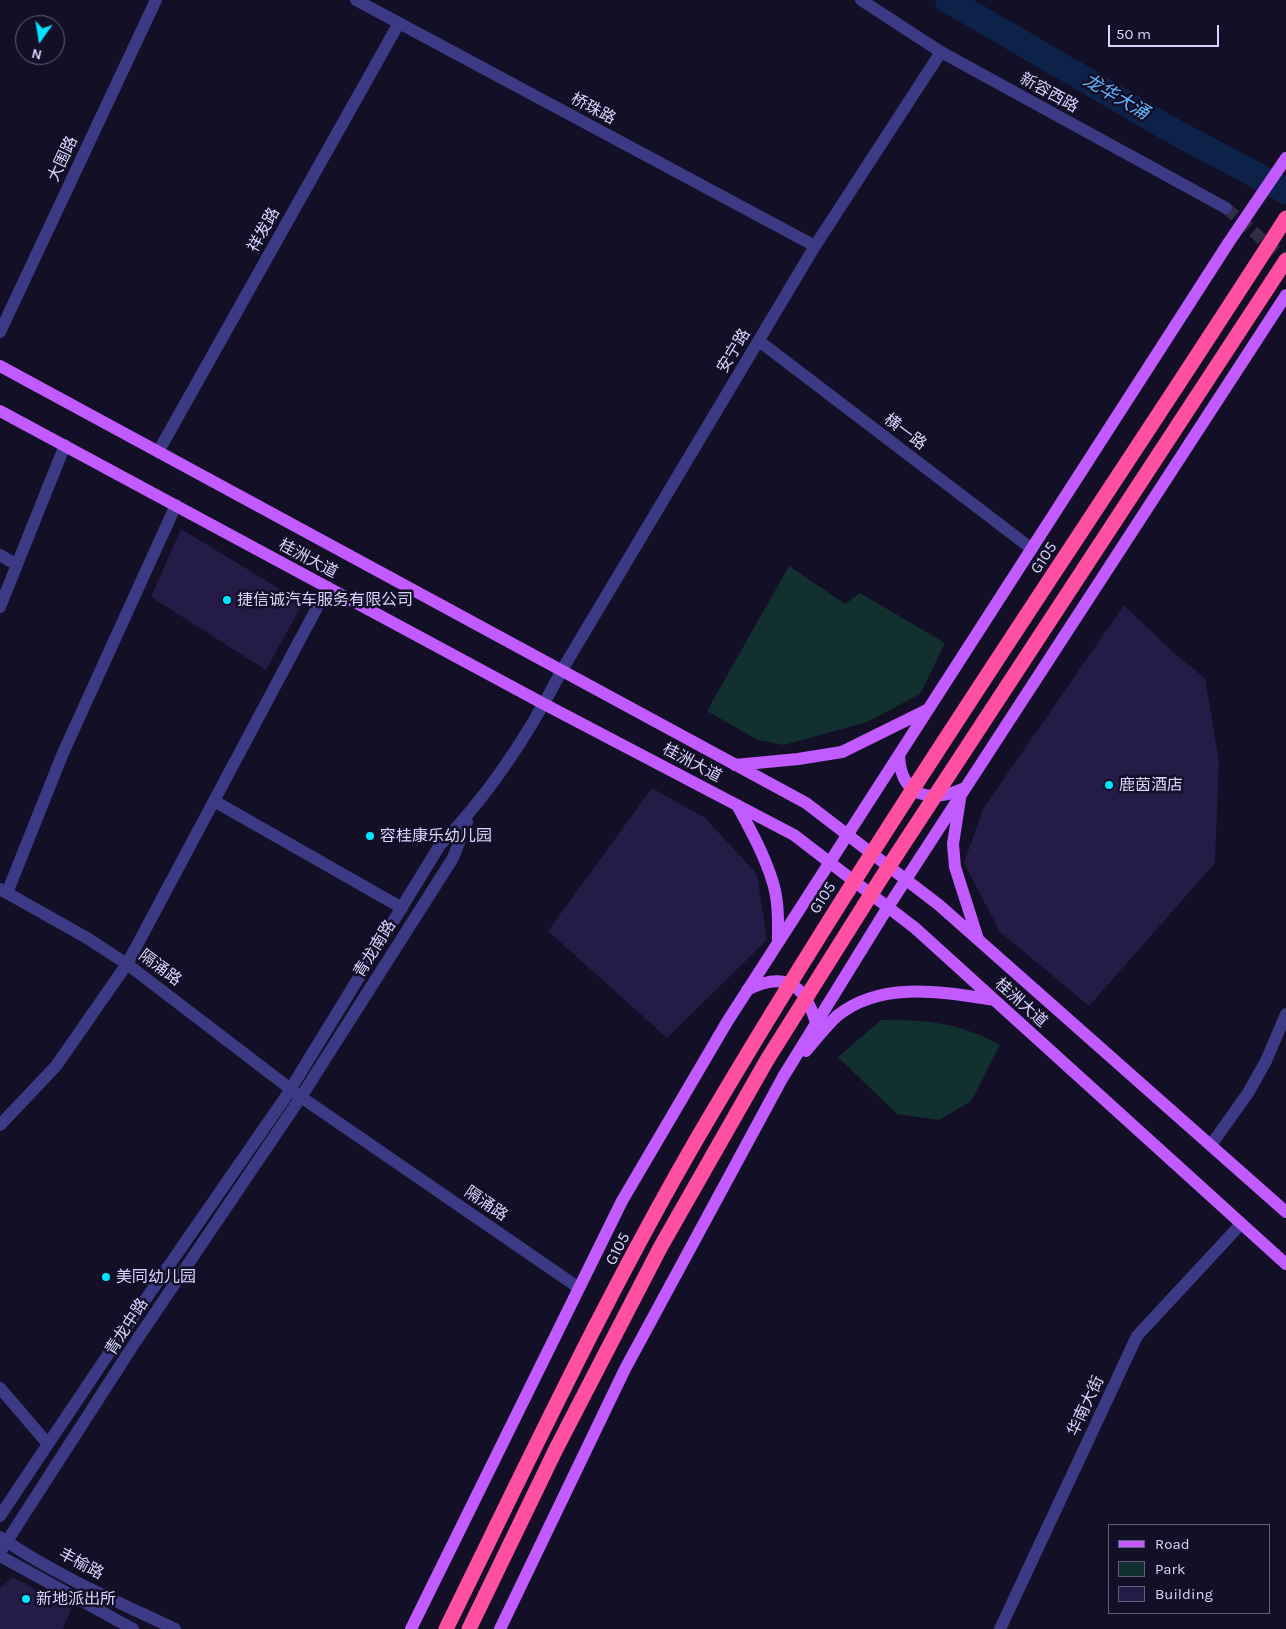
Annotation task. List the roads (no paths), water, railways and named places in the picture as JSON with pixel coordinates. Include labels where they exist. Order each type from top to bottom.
[{"type":"highway","name":"G105","points":[[446,1629],[553,1410],[656,1213],[712,1112],[816,941],[1286,218]]},
{"type":"highway","points":[[469,1629],[556,1449],[651,1266],[767,1060],[880,880],[1286,260]]},
{"type":"main road","points":[[411,1629],[622,1201],[747,990],[1229,242],[1285,160]]},
{"type":"main road","points":[[500,1629],[625,1369],[782,1077],[888,907],[1286,295]]},
{"type":"main road","name":"桂洲大道","points":[[0,366],[806,803],[905,881],[939,905],[1286,1212]]},
{"type":"main road","name":"桂洲大道","points":[[0,410],[544,704],[794,835],[888,907],[994,1000],[1286,1264]]},
{"type":"main road","points":[[735,765],[798,759],[842,752],[929,709]]},
{"type":"main road","points":[[899,756],[903,777],[918,794],[948,796],[963,791]]},
{"type":"main road","points":[[963,791],[953,844],[955,867],[978,940]]},
{"type":"main road","points":[[737,805],[773,880],[778,909],[778,943]]},
{"type":"main road","points":[[747,990],[774,980],[789,982],[799,990],[810,1004],[816,1023]]},
{"type":"main road","points":[[782,1077],[837,1016],[868,998],[912,990],[994,1000]]},
{"type":"street","name":"大围路","points":[[0,332],[156,0]]},
{"type":"street","name":"桥珠路","points":[[356,0],[815,246]]},
{"type":"street","name":"新容西路","points":[[861,0],[941,52],[1226,208]]},
{"type":"street","name":"祥发路","points":[[158,452],[399,23]]},
{"type":"street","name":"安宁路","points":[[562,670],[815,246],[941,52]]},
{"type":"street","name":"横一路","points":[[759,341],[1032,549]]},
{"type":"street","points":[[0,607],[65,446]]},
{"type":"street","points":[[3,891],[63,753],[176,505]]},
{"type":"street","points":[[0,555],[17,565]]},
{"type":"street","points":[[0,1125],[56,1066],[127,964],[328,588]]},
{"type":"street","name":"青龙南路","points":[[291,1088],[440,845],[469,815],[544,704],[562,670]]},
{"type":"street","points":[[214,801],[402,908]]},
{"type":"street","name":"青龙南路","points":[[301,1097],[453,858],[469,815]]},
{"type":"street","name":"隔涌路","points":[[3,891],[87,938],[127,964],[301,1097],[579,1288]]},
{"type":"street","points":[[1211,1146],[1248,1093],[1266,1061],[1286,1014]]},
{"type":"street","name":"青龙中路","points":[[0,1516],[291,1088]]},
{"type":"street","name":"青龙中路","points":[[3,1544],[132,1347],[301,1097]]},
{"type":"street","name":"华南大街","points":[[1000,1629],[1137,1336],[1241,1224]]},
{"type":"street","points":[[0,1388],[48,1444]]},
{"type":"street","name":"丰榆路","points":[[3,1544],[175,1629]]},
{"type":"street","name":"丰榆路","points":[[0,1556],[133,1629]]},
{"type":"waterway","name":"龙华大涌","points":[[948,0],[1175,132],[1286,191]]},
{"type":"tunnel","points":[[1226,208],[1286,260]]},
{"type":"place","name":"捷信诚汽车服务有限公司","points":[[227,600]]},
{"type":"place","name":"鹿茵酒店","points":[[1109,785]]},
{"type":"place","name":"容桂康乐幼儿园","points":[[370,836]]},
{"type":"place","name":"美同幼儿园","points":[[106,1277]]},
{"type":"place","name":"新地派出所","points":[[26,1599]]}]
